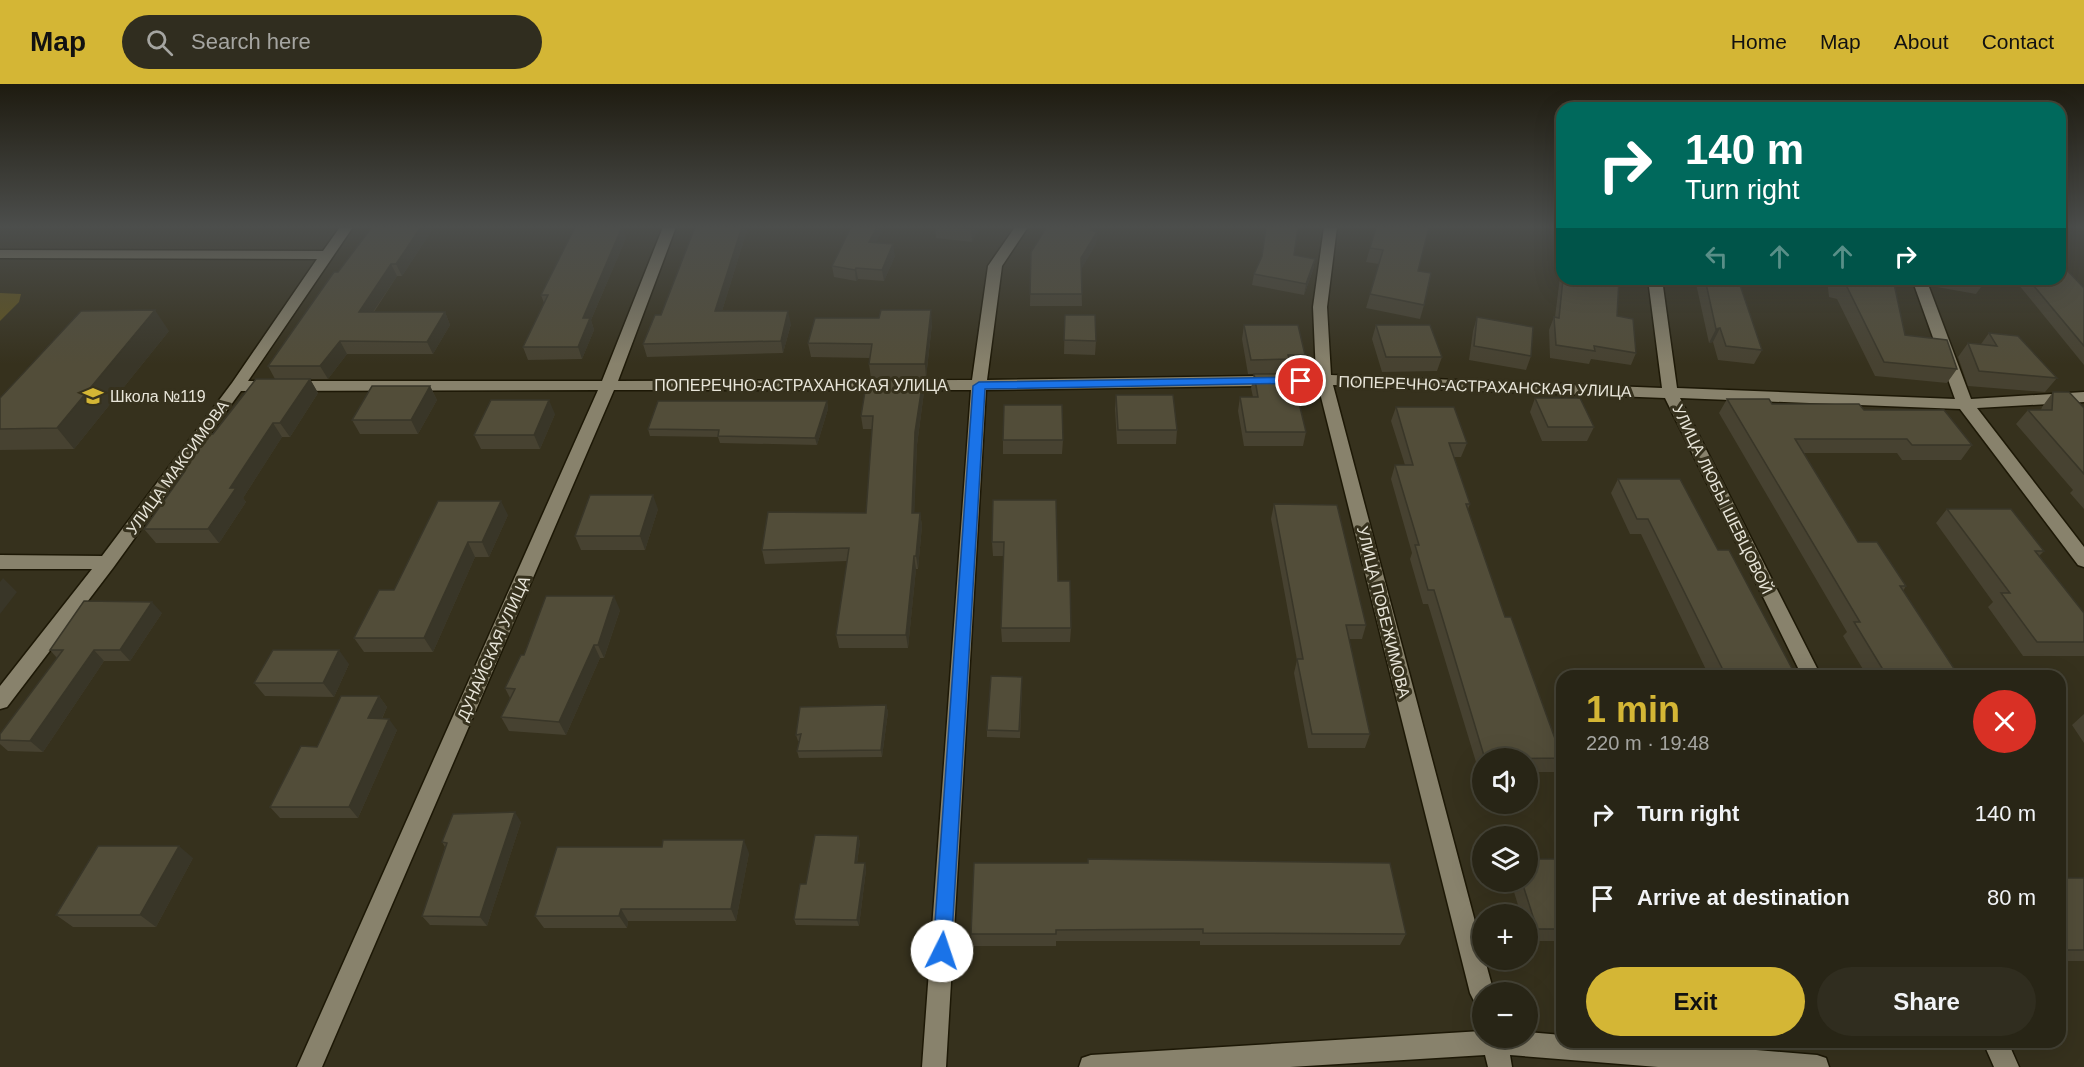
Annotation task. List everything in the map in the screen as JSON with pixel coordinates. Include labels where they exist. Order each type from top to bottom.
[{"type":"street","name":"УЛИЦА МАКСИМОВА","points":[[0,701],[107,563],[237,386],[313,273]]},
{"type":"street","name":"ДУНАЙСКАЯ УЛИЦА","points":[[309,1067],[608,386],[651,273]]},
{"type":"street","points":[[934,1067],[979,386],[994,273]]},
{"type":"street","name":"УЛИЦА ПОБЕЖИМОВА","points":[[1325,273],[1320,307],[1324,380],[1479,982]]},
{"type":"street","name":"УЛИЦА ЛЮБЫ ШЕВЦОВОЙ","points":[[1656,285],[1670,393],[1808,670]]},
{"type":"street","points":[[1921,285],[1965,404],[2084,560]]},
{"type":"street","name":"ПОПЕРЕЧНО-АСТРАХАНСКАЯ УЛИЦА","points":[[237,386],[979,386],[1324,380],[1965,404],[2084,398]]},
{"type":"street","points":[[0,562],[107,563]]},
{"type":"street","points":[[1091,1067],[1472,1041]]},
{"type":"street","points":[[1538,1044],[1556,1045]]},
{"type":"street","points":[[1496,1048],[1500,1067]]},
{"type":"street","points":[[1590,1048],[1817,1067]]},
{"type":"street","points":[[1998,1048],[2007,1067]]},
{"type":"shaded area","points":[[0,293],[21,294],[19,302],[0,321]]},
{"type":"building","points":[[333,273],[385,273],[359,312],[445,312],[427,342],[340,341],[320,366],[268,366]]},
{"type":"building","points":[[552,273],[602,273],[583,318],[590,318],[578,347],[523,347],[548,295],[541,295]]},
{"type":"building","points":[[677,273],[727,273],[715,311],[788,311],[781,341],[643,344],[655,315],[661,315]]},
{"type":"building","points":[[1031,273],[1081,273],[1082,294],[1030,294]]},
{"type":"building","points":[[1255,273],[1310,273],[1306,284]]},
{"type":"building","points":[[1376,273],[1431,273],[1424,305],[1370,294]]},
{"type":"building","points":[[2066,273],[2069,273],[2084,288],[2084,346],[2033,285],[2066,285]]},
{"type":"building","points":[[1562,285],[1619,285],[1617,316],[1633,319],[1636,353],[1594,346],[1595,351],[1556,345],[1554,317],[1559,318]]},
{"type":"building","points":[[1706,285],[1740,285],[1762,350],[1726,346],[1720,328],[1716,329]]},
{"type":"building","points":[[1846,285],[1894,285],[1905,335],[1947,340],[1957,369],[1884,362]]},
{"type":"building","points":[[155,310],[57,428],[0,429],[0,398],[81,311]]},
{"type":"building","points":[[881,310],[931,310],[925,364],[869,364],[872,344],[808,343],[815,318],[879,318]]},
{"type":"building","points":[[1065,315],[1095,315],[1096,341],[1064,340]]},
{"type":"building","points":[[1477,317],[1533,327],[1531,356],[1474,346]]},
{"type":"building","points":[[1244,325],[1298,325],[1305,355],[1288,355],[1289,359],[1251,360]]},
{"type":"building","points":[[1376,325],[1430,325],[1442,357],[1386,357]]},
{"type":"building","points":[[1989,333],[2018,336],[2057,378],[1979,371],[1968,343],[1997,346]]},
{"type":"building","points":[[1254,374],[1292,374],[1306,432],[1246,432],[1240,397],[1258,397]]},
{"type":"building","points":[[256,379],[310,379],[280,423],[273,423],[230,488],[236,488],[208,529],[144,529],[185,471],[179,471],[206,434],[213,434]]},
{"type":"building","points":[[867,379],[923,379],[915,432],[912,513],[920,513],[906,635],[836,635],[849,548],[762,550],[768,512],[866,513],[873,416],[861,416]]},
{"type":"building","points":[[372,386],[430,386],[411,420],[352,420]]},
{"type":"building","points":[[2053,392],[2069,392],[2084,408],[2084,474],[2028,410],[2052,410]]},
{"type":"building","points":[[1116,395],[1173,395],[1177,430],[1118,430]]},
{"type":"building","points":[[1535,398],[1580,398],[1594,427],[1548,427]]},
{"type":"building","points":[[1727,399],[1769,399],[1772,404],[1859,404],[1864,410],[1944,410],[1972,445],[1912,445],[1907,439],[1795,439],[1858,542],[1877,542],[1906,586],[1900,586],[1955,670],[1883,670],[1854,622],[1860,622]]},
{"type":"building","points":[[491,400],[549,400],[534,435],[474,435]]},
{"type":"building","points":[[658,401],[827,401],[815,438],[718,436],[719,430],[648,429]]},
{"type":"building","points":[[1004,405],[1062,405],[1063,440],[1003,440]]},
{"type":"building","points":[[1396,407],[1454,407],[1467,443],[1449,443],[1470,504],[1466,504],[1505,617],[1511,617],[1556,741],[1556,758],[1538,758],[1538,748],[1482,748],[1434,590],[1428,590],[1415,545],[1419,545],[1395,465],[1413,465]]},
{"type":"building","points":[[1618,479],[1680,479],[1718,550],[1729,550],[1793,670],[1723,670],[1648,519],[1637,519]]},
{"type":"building","points":[[590,495],[653,495],[640,536],[575,536]]},
{"type":"building","points":[[993,500],[1056,500],[1058,581],[1070,581],[1071,628],[1001,628],[1004,542],[992,542]]},
{"type":"building","points":[[438,501],[501,501],[482,542],[468,542],[424,638],[354,638],[379,590],[394,590]]},
{"type":"building","points":[[1274,504],[1337,505],[1366,625],[1346,625],[1370,734],[1312,734],[1297,659],[1303,659]]},
{"type":"building","points":[[1947,509],[2011,509],[2044,551],[2035,551],[2084,613],[2084,642],[2037,642],[2001,593],[2010,593]]},
{"type":"building","points":[[546,596],[614,596],[598,645],[594,645],[559,722],[501,717],[515,689],[505,688],[521,655],[524,655]]},
{"type":"building","points":[[84,601],[152,602],[120,650],[94,650],[30,741],[0,740],[0,734],[63,650],[50,650]]},
{"type":"building","points":[[273,650],[339,650],[323,683],[254,683]]},
{"type":"building","points":[[991,676],[1022,677],[1019,731],[987,730]]},
{"type":"building","points":[[341,696],[379,696],[368,718],[389,719],[349,807],[270,807],[301,746],[317,747]]},
{"type":"building","points":[[886,705],[881,750],[797,751],[801,734],[796,735],[800,707]]},
{"type":"building","points":[[515,812],[480,917],[422,916],[447,843],[442,842],[453,814]]},
{"type":"building","points":[[815,835],[858,836],[855,863],[865,863],[857,920],[794,919],[800,884],[806,884]]},
{"type":"building","points":[[663,840],[744,840],[731,909],[621,909],[619,916],[535,916],[557,847],[662,847]]},
{"type":"building","points":[[98,846],[179,846],[140,915],[56,915]]},
{"type":"building","points":[[1088,859],[1390,863],[1406,934],[1203,933],[1203,929],[1056,930],[1056,934],[971,934],[974,863],[1088,863]]},
{"type":"building","points":[[1538,859],[1556,859],[1556,929],[1538,929],[1538,904],[1529,904],[1525,892],[1538,892]]},
{"type":"building","points":[[2066,878],[2084,878],[2084,950],[2066,950]]},
{"type":"place","name":"Школа №119","points":[[93,396]]},
{"type":"route","points":[[942,951],[979,386],[1301,381]]}]
